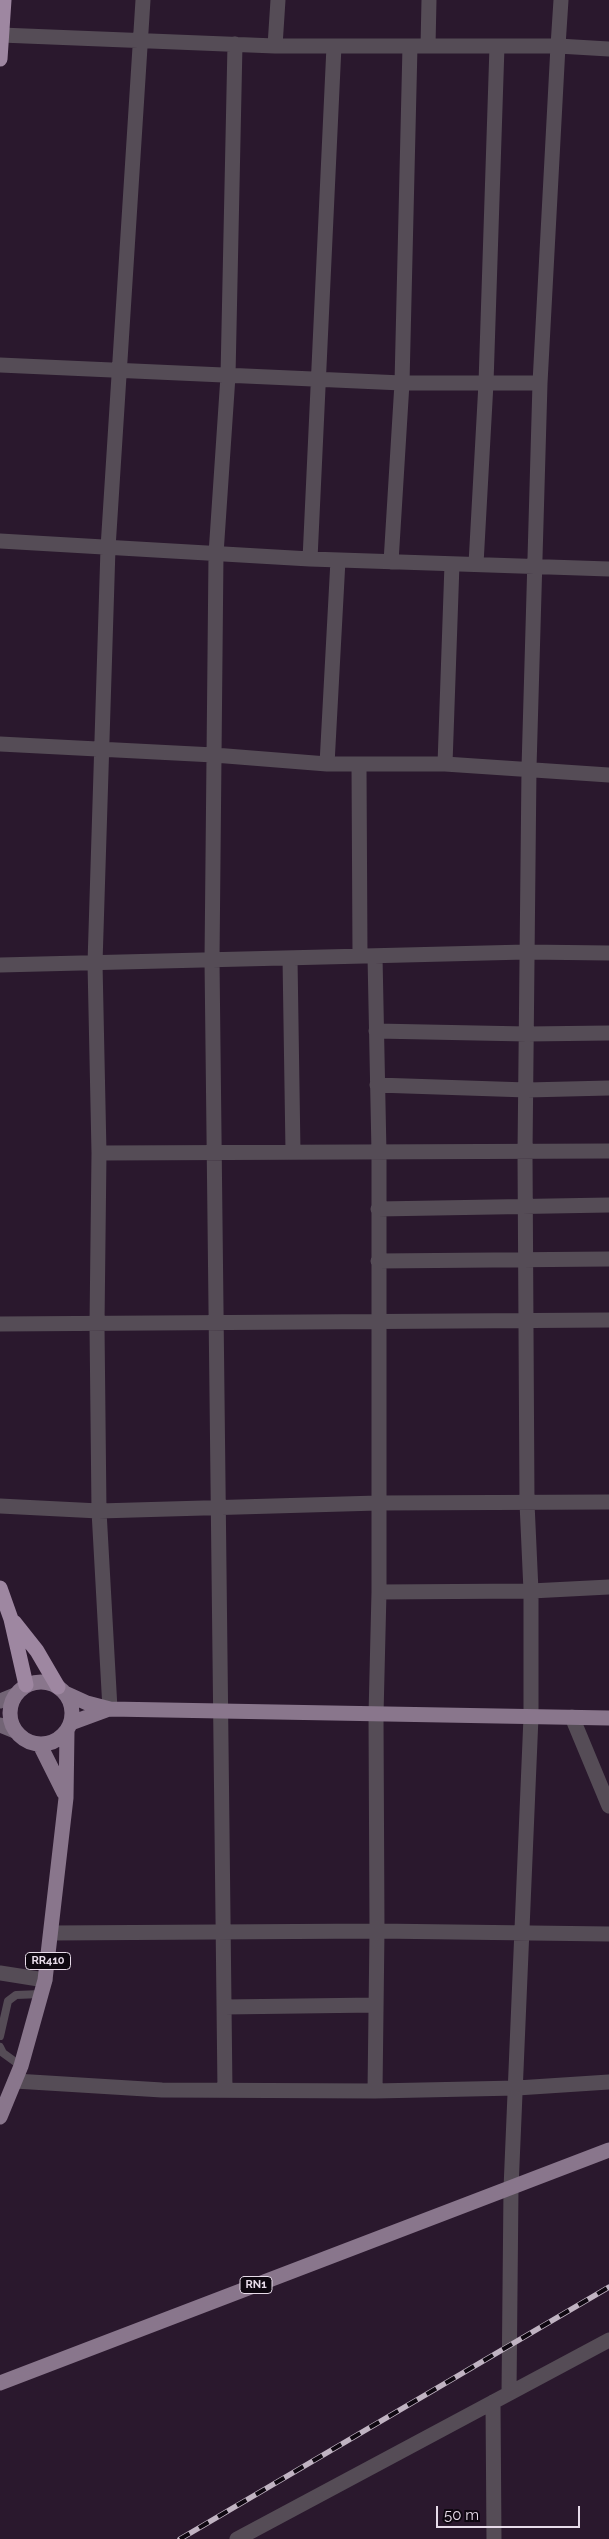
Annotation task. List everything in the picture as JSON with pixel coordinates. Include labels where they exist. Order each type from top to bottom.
[{"type":"highway","points":[[0,59],[4,0]]},
{"type":"highway","name":"RR410","points":[[0,1588],[11,1619],[26,1685]]},
{"type":"highway","name":"RR410","points":[[11,1619],[37,1651],[62,1690]]},
{"type":"main road","points":[[110,1708],[69,1727],[55,1741],[40,1745],[31,1743],[15,1731],[9,1713],[15,1695],[26,1685],[43,1681],[87,1703],[110,1708],[221,1712],[609,1718]]},
{"type":"main road","name":"RR410","points":[[2,2110],[21,2066],[43,1987],[52,1933],[66,1798],[69,1727],[70,1702],[62,1690]]},
{"type":"main road","points":[[40,1745],[66,1798]]},
{"type":"main road","name":"RN1","points":[[0,2383],[609,2150]]},
{"type":"street","points":[[110,1708],[99,1511],[97,1325],[99,1153],[95,963],[108,548],[118,372],[142,40],[143,0]]},
{"type":"street","points":[[275,46],[278,0]]},
{"type":"street","points":[[428,46],[429,0]]},
{"type":"street","points":[[509,2393],[511,2188],[517,2088],[531,1717],[531,1591],[527,1503],[525,1153],[529,768],[540,383],[561,0]]},
{"type":"street","points":[[2,35],[275,46],[558,46],[609,49]]},
{"type":"street","points":[[225,2090],[216,1152],[212,960],[216,554],[228,376],[235,44]]},
{"type":"street","points":[[310,559],[334,46]]},
{"type":"street","points":[[391,562],[402,383],[410,46]]},
{"type":"street","points":[[476,564],[486,383],[496,46]]},
{"type":"street","points":[[0,365],[118,372],[402,383],[540,383]]},
{"type":"street","points":[[0,541],[310,559],[609,569]]},
{"type":"street","points":[[327,764],[338,560]]},
{"type":"street","points":[[446,764],[452,564]]},
{"type":"street","points":[[0,744],[214,755],[327,764],[446,764],[529,768],[609,775]]},
{"type":"street","points":[[359,764],[360,956]]},
{"type":"street","points":[[0,965],[526,952],[609,953]]},
{"type":"street","points":[[375,2091],[377,1931],[376,1715],[379,1592],[376,956]]},
{"type":"street","points":[[290,958],[293,1152]]},
{"type":"street","points":[[376,1031],[527,1034],[609,1033]]},
{"type":"street","points":[[377,1085],[527,1090],[609,1088]]},
{"type":"street","points":[[99,1153],[525,1153],[609,1151]]},
{"type":"street","points":[[378,1209],[609,1205]]},
{"type":"street","points":[[378,1261],[609,1259]]},
{"type":"street","points":[[0,1324],[97,1325],[609,1320]]},
{"type":"street","points":[[0,1506],[99,1511],[378,1503],[609,1502]]},
{"type":"street","points":[[379,1592],[531,1591],[609,1587]]},
{"type":"street","points":[[0,1701],[15,1695]]},
{"type":"street","points":[[572,1717],[609,1806]]},
{"type":"street","points":[[0,1725],[15,1731]]},
{"type":"street","points":[[52,1933],[223,1934],[377,1931],[523,1935],[609,1934]]},
{"type":"street","points":[[0,1972],[43,1987]]},
{"type":"street","points":[[224,2007],[376,2006]]},
{"type":"street","points":[[15,2081],[154,2090],[375,2091],[517,2088],[609,2082]]},
{"type":"street","points":[[237,2539],[609,2340]]},
{"type":"street","points":[[493,2402],[494,2539]]},
{"type":"lane","points":[[0,2036],[8,2001],[16,1995],[43,1987]]},
{"type":"lane","points":[[0,2047],[3,2053],[21,2066]]},
{"type":"railway","points":[[180,2539],[609,2287]]}]
